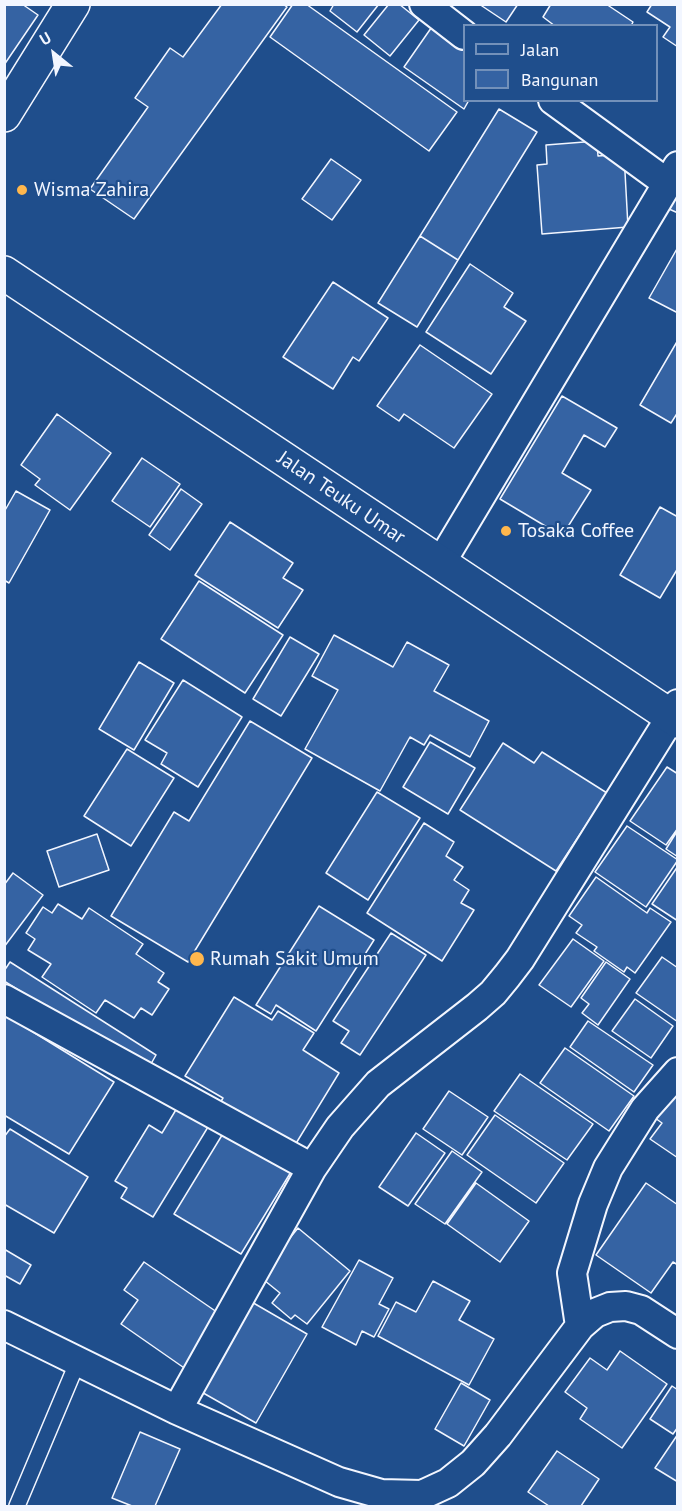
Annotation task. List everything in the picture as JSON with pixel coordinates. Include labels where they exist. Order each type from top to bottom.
[{"type":"main road","points":[[4,115],[73,4]]},
{"type":"main road","name":"Jalan Teuku Umar","points":[[4,273],[440,564],[675,714]]},
{"type":"street","points":[[424,4],[463,33]]},
{"type":"street","points":[[440,564],[672,174],[556,102]]},
{"type":"street","points":[[177,1410],[312,1168],[340,1127],[378,1084],[493,993],[507,976],[675,714]]},
{"type":"street","points":[[4,999],[312,1168]]},
{"type":"street","points":[[580,1326],[572,1273],[593,1204],[608,1168],[645,1109],[678,1072]]},
{"type":"street","points":[[4,1326],[177,1410],[339,1482],[381,1494],[422,1494],[448,1483],[473,1463],[498,1435],[580,1326],[595,1313],[610,1307],[627,1306],[641,1310],[678,1334]]},
{"type":"lane","points":[[17,1506],[78,1361]]},
{"type":"building","points":[[4,4],[22,4],[38,15],[4,65]]},
{"type":"building","points":[[222,4],[283,4],[287,7],[134,219],[90,189],[148,107],[135,98],[170,48],[183,57]]},
{"type":"building","points":[[293,4],[306,4],[457,112],[429,151],[270,37]]},
{"type":"building","points":[[334,4],[379,4],[357,32],[330,11]]},
{"type":"building","points":[[389,4],[399,4],[419,20],[390,56],[364,35]]},
{"type":"building","points":[[479,4],[518,4],[506,22]]},
{"type":"building","points":[[551,4],[606,4],[633,22],[632,24],[552,24],[543,17]]},
{"type":"building","points":[[652,4],[678,4],[678,47],[663,37],[670,27],[647,12]]},
{"type":"building","points":[[436,21],[463,40],[463,102],[468,102],[464,109],[404,67]]},
{"type":"building","points":[[499,109],[537,132],[458,260],[420,236]]},
{"type":"building","points":[[597,141],[598,156],[624,154],[628,227],[542,234],[537,165],[547,164],[546,145]]},
{"type":"building","points":[[331,159],[361,180],[332,220],[302,199]]},
{"type":"building","points":[[678,194],[678,213],[669,209]]},
{"type":"building","points":[[420,236],[458,260],[417,327],[378,303]]},
{"type":"building","points":[[678,247],[678,313],[649,298]]},
{"type":"building","points":[[470,264],[513,293],[504,307],[526,321],[491,374],[426,332]]},
{"type":"building","points":[[333,282],[388,318],[359,361],[353,357],[333,389],[283,357]]},
{"type":"building","points":[[678,340],[678,412],[671,423],[640,405]]},
{"type":"building","points":[[420,345],[492,394],[454,448],[404,414],[399,421],[377,406]]},
{"type":"building","points":[[562,396],[617,428],[605,447],[584,435],[562,473],[591,490],[562,536],[500,499]]},
{"type":"building","points":[[57,414],[111,453],[70,510],[35,485],[40,479],[21,465]]},
{"type":"building","points":[[142,458],[180,484],[150,527],[112,501]]},
{"type":"building","points":[[181,489],[202,504],[170,550],[149,535]]},
{"type":"building","points":[[16,491],[50,510],[9,583],[4,580],[4,512]]},
{"type":"building","points":[[660,507],[678,517],[678,568],[660,598],[620,575]]},
{"type":"building","points":[[230,522],[293,563],[283,578],[303,590],[278,628],[195,575]]},
{"type":"building","points":[[199,581],[283,635],[245,693],[161,639]]},
{"type":"building","points":[[334,635],[393,667],[407,642],[449,665],[434,691],[489,721],[470,757],[430,735],[424,745],[410,737],[380,791],[305,749],[338,690],[312,676]]},
{"type":"building","points":[[290,637],[319,654],[281,716],[253,699]]},
{"type":"building","points":[[139,662],[174,683],[134,750],[99,729]]},
{"type":"building","points":[[183,680],[242,717],[198,787],[161,764],[167,753],[145,740]]},
{"type":"building","points":[[250,721],[312,758],[188,962],[111,916],[174,812],[189,821]]},
{"type":"building","points":[[430,742],[475,768],[448,814],[403,787]]},
{"type":"building","points":[[503,743],[534,763],[542,752],[607,793],[556,871],[460,810]]},
{"type":"building","points":[[127,749],[174,778],[131,846],[84,816]]},
{"type":"building","points":[[667,767],[678,774],[678,828],[666,845],[630,821]]},
{"type":"building","points":[[377,792],[420,818],[368,900],[326,873]]},
{"type":"building","points":[[424,823],[454,842],[446,856],[463,867],[454,880],[469,890],[461,903],[474,910],[442,961],[367,913]]},
{"type":"building","points":[[627,826],[678,860],[646,907],[595,872]]},
{"type":"building","points":[[676,833],[678,834],[678,857],[666,849]]},
{"type":"building","points":[[97,834],[109,870],[59,887],[47,851]]},
{"type":"building","points":[[678,866],[678,921],[652,904]]},
{"type":"building","points":[[13,873],[43,895],[4,947],[4,885]]},
{"type":"building","points":[[596,877],[647,913],[650,908],[671,922],[635,973],[627,967],[624,972],[594,951],[597,947],[576,933],[582,925],[569,916]]},
{"type":"building","points":[[58,904],[82,919],[89,908],[143,944],[136,954],[164,973],[158,982],[169,989],[152,1015],[141,1008],[134,1018],[105,1000],[96,1013],[42,977],[51,964],[28,950],[35,939],[26,933],[43,907],[52,913]]},
{"type":"building","points":[[319,906],[374,940],[316,1031],[276,1005],[271,1014],[256,1005]]},
{"type":"building","points":[[391,933],[426,955],[360,1055],[341,1043],[349,1031],[333,1021]]},
{"type":"building","points":[[573,939],[604,961],[571,1007],[539,985]]},
{"type":"building","points":[[662,957],[678,968],[678,1022],[636,993]]},
{"type":"building","points":[[10,962],[156,1055],[147,1071],[4,981],[4,971]]},
{"type":"building","points":[[606,962],[630,979],[598,1025],[582,1013],[589,1004],[581,998]]},
{"type":"building","points":[[234,997],[272,1020],[278,1011],[314,1033],[303,1050],[339,1073],[295,1145],[216,1110],[223,1098],[185,1076]]},
{"type":"building","points":[[635,999],[673,1026],[651,1058],[612,1031]]},
{"type":"building","points":[[4,1014],[114,1082],[69,1154],[4,1115]]},
{"type":"building","points":[[588,1021],[653,1065],[634,1092],[570,1047]]},
{"type":"building","points":[[565,1048],[634,1096],[609,1131],[540,1083]]},
{"type":"building","points":[[520,1074],[593,1124],[567,1160],[494,1111]]},
{"type":"building","points":[[449,1091],[488,1117],[462,1155],[423,1129]]},
{"type":"building","points":[[678,1092],[678,1158],[650,1139],[662,1123],[655,1118]]},
{"type":"building","points":[[177,1108],[208,1127],[153,1217],[121,1198],[127,1188],[115,1181],[149,1125],[162,1133]]},
{"type":"building","points":[[495,1115],[564,1163],[536,1203],[467,1155]]},
{"type":"building","points":[[227,1127],[294,1167],[241,1254],[174,1214]]},
{"type":"building","points":[[10,1129],[88,1177],[54,1233],[4,1204],[4,1137]]},
{"type":"building","points":[[416,1133],[445,1153],[408,1206],[379,1187]]},
{"type":"building","points":[[452,1151],[482,1172],[445,1224],[415,1204]]},
{"type":"building","points":[[476,1183],[529,1221],[500,1262],[447,1224]]},
{"type":"building","points":[[646,1183],[678,1205],[678,1265],[673,1262],[651,1293],[596,1255]]},
{"type":"building","points":[[298,1228],[350,1271],[307,1324],[295,1315],[291,1319],[272,1303],[280,1293],[259,1276]]},
{"type":"building","points":[[4,1249],[31,1265],[20,1284],[4,1275]]},
{"type":"building","points":[[359,1260],[393,1278],[379,1304],[389,1309],[374,1337],[362,1331],[356,1345],[322,1327]]},
{"type":"building","points":[[144,1262],[227,1319],[190,1372],[121,1324],[138,1300],[124,1290]]},
{"type":"building","points":[[433,1281],[470,1301],[459,1320],[494,1339],[469,1385],[378,1336],[396,1302],[416,1312]]},
{"type":"building","points":[[250,1301],[307,1334],[256,1423],[198,1390]]},
{"type":"building","points":[[620,1351],[667,1384],[622,1448],[580,1419],[587,1408],[565,1392],[590,1358],[607,1370]]},
{"type":"building","points":[[461,1383],[490,1400],[464,1446],[435,1429]]},
{"type":"building","points":[[672,1386],[678,1390],[678,1427],[673,1434],[650,1419]]},
{"type":"building","points":[[140,1432],[180,1449],[155,1506],[132,1506],[112,1498]]},
{"type":"building","points":[[678,1434],[678,1482],[655,1468]]},
{"type":"building","points":[[557,1451],[599,1479],[581,1506],[549,1506],[528,1492]]},
{"type":"place","name":"Wisma Zahira","points":[[22,190]]},
{"type":"place","name":"Tosaka Coffee","points":[[506,531]]},
{"type":"place","name":"Rumah Sakit Umum","points":[[197,959]]}]
